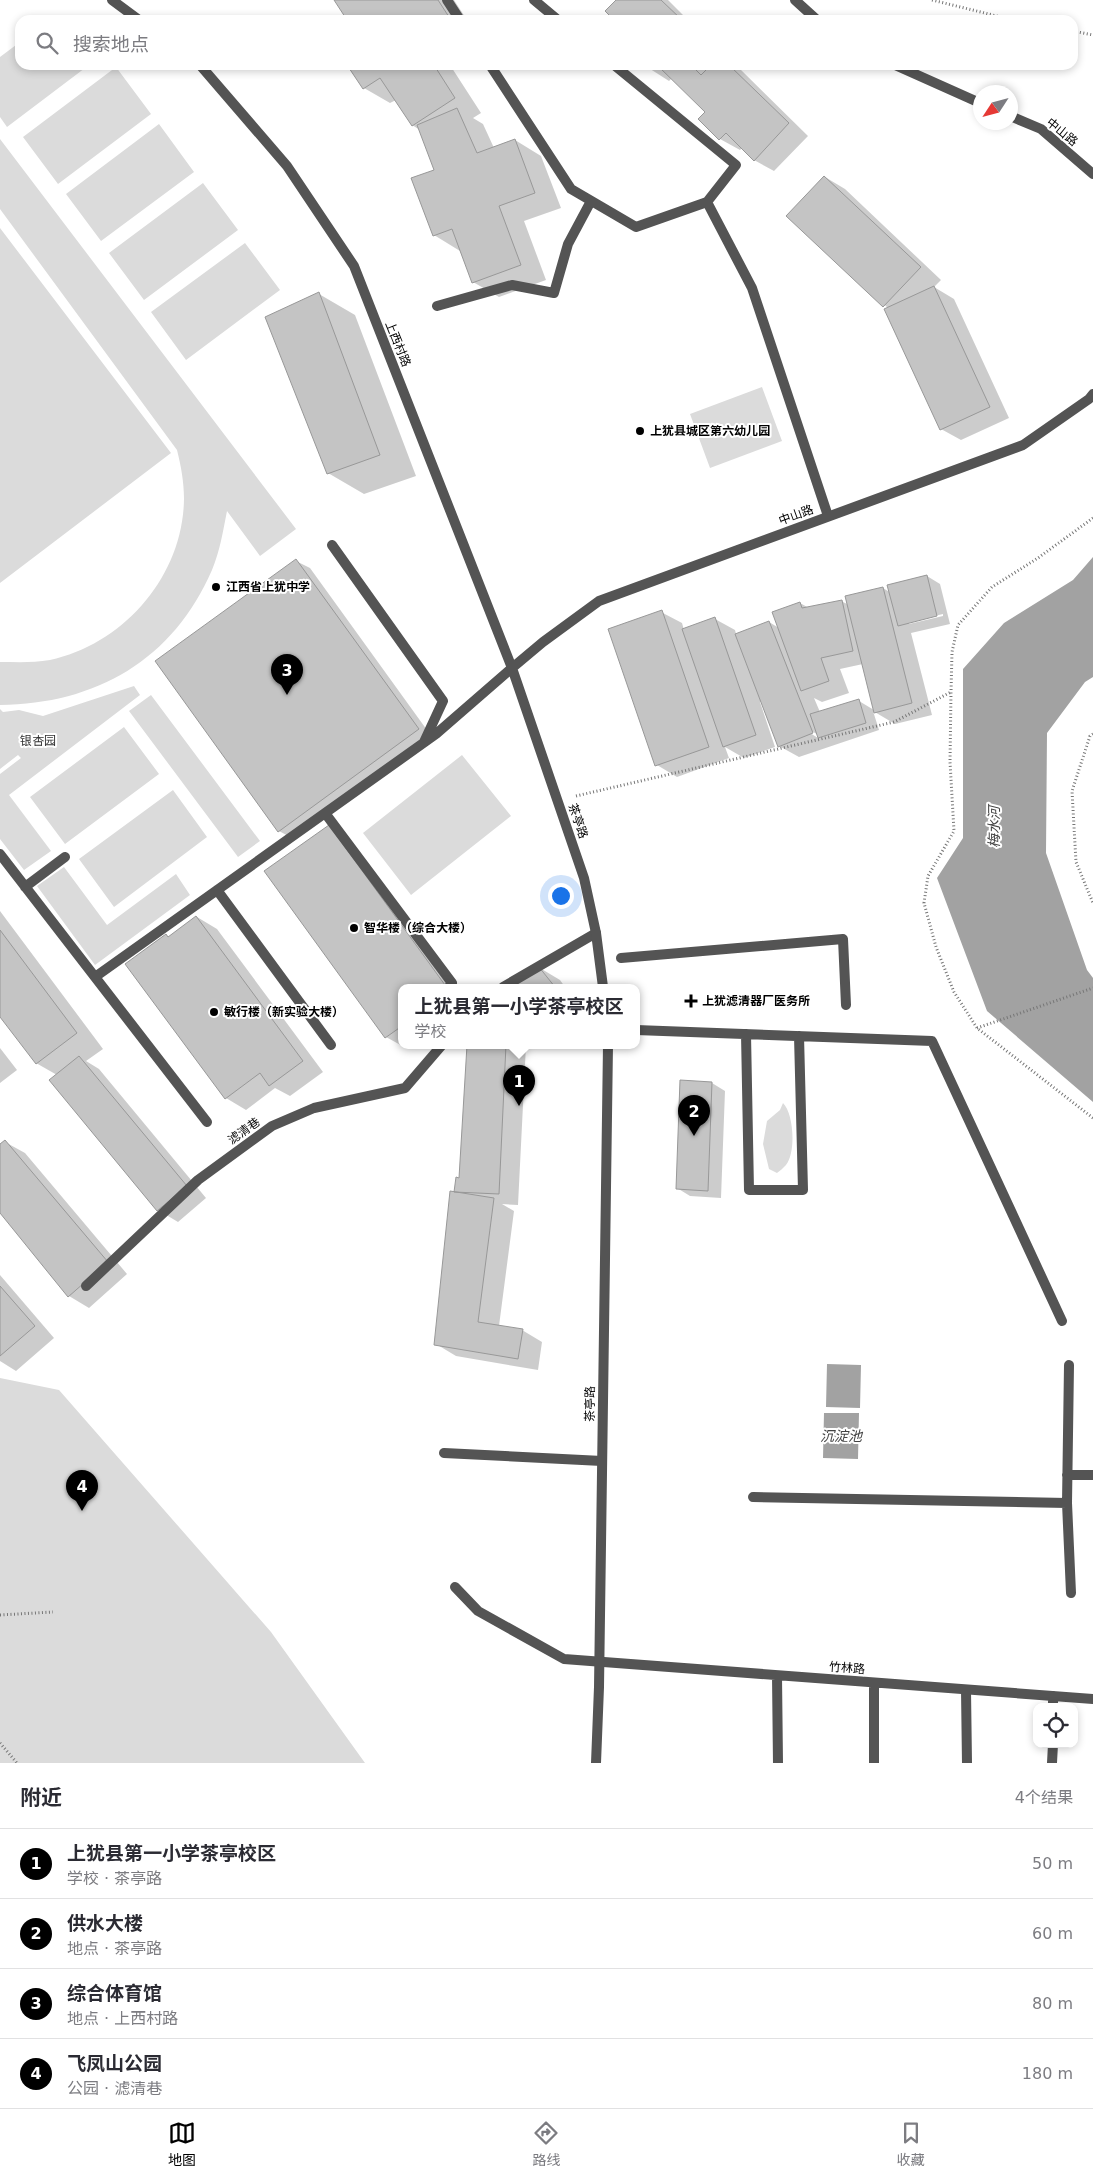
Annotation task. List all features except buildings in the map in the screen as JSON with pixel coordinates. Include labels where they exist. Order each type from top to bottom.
[{"type":"street","points":[[112,0],[132,15]]},
{"type":"street","points":[[447,0],[457,15]]},
{"type":"street","points":[[534,0],[552,15]]},
{"type":"street","points":[[795,0],[812,15]]},
{"type":"street","name":"上西村路","points":[[204,70],[287,166],[354,266],[512,668]]},
{"type":"street","points":[[493,70],[571,189],[636,227],[707,202],[736,165],[620,70]]},
{"type":"street","points":[[905,70],[973,100]]},
{"type":"street","name":"中山路","points":[[1018,119],[1041,129],[1093,174]]},
{"type":"street","points":[[437,306],[512,285],[554,293],[568,244],[591,201]]},
{"type":"street","points":[[707,202],[752,288],[828,516]]},
{"type":"street","name":"中山路","points":[[95,977],[436,734],[543,642],[599,601],[1023,445],[1089,399],[1093,394]]},
{"type":"street","points":[[332,545],[443,701],[424,742]]},
{"type":"street","name":"茶亭路","points":[[512,668],[584,878],[596,933],[603,984]]},
{"type":"street","points":[[325,814],[451,984]]},
{"type":"street","points":[[0,854],[207,1122]]},
{"type":"street","points":[[25,887],[65,857]]},
{"type":"street","points":[[217,890],[331,1046]]},
{"type":"street","points":[[508,984],[596,933]]},
{"type":"street","points":[[621,958],[843,939],[846,1006]]},
{"type":"street","points":[[640,1030],[932,1041],[1062,1321]]},
{"type":"street","points":[[746,1034],[750,1190],[803,1190],[799,1036]]},
{"type":"street","name":"滤清巷","points":[[86,1286],[198,1180],[272,1126],[314,1108],[405,1088],[439,1049]]},
{"type":"street","name":"茶亭路","points":[[596,1763],[608,1049]]},
{"type":"street","points":[[1069,1365],[1067,1503],[1071,1593]]},
{"type":"street","points":[[444,1453],[602,1461]]},
{"type":"street","points":[[1067,1475],[1093,1475]]},
{"type":"street","points":[[753,1497],[1067,1503]]},
{"type":"street","name":"竹林路","points":[[456,1587],[478,1611],[564,1659],[1093,1699]]},
{"type":"street","points":[[777,1676],[778,1763]]},
{"type":"street","points":[[874,1683],[874,1763]]},
{"type":"street","points":[[966,1690],[967,1763]]},
{"type":"street","points":[[1053,1696],[1053,1703]]},
{"type":"street","points":[[1052,1763],[1053,1748]]},
{"type":"path","points":[[932,0],[993,15]]},
{"type":"path","points":[[1078,32],[1093,35]]},
{"type":"path","points":[[1093,518],[1038,558],[992,587],[958,625],[952,652],[951,692],[950,762],[954,832],[928,876],[924,903],[936,947],[954,992],[977,1028],[1093,1118]]},
{"type":"path","points":[[576,796],[894,722],[951,692]]},
{"type":"path","points":[[1093,734],[1090,736],[1072,791],[1076,862],[1093,903]]},
{"type":"path","points":[[977,1028],[1093,988]]},
{"type":"path","points":[[0,1616],[53,1612]]},
{"type":"path","points":[[0,1743],[17,1763]]},
{"type":"green space","points":[[15,46],[15,70],[82,70],[7,127],[0,117],[0,57]]},
{"type":"green space","points":[[112,70],[118,70],[151,114],[58,184],[23,137]]},
{"type":"green space","points":[[159,124],[194,172],[101,241],[66,194]]},
{"type":"green space","points":[[0,139],[296,529],[260,556],[227,511],[215,563],[196,602],[176,629],[153,652],[127,671],[99,686],[68,696],[35,703],[0,705],[0,662],[44,661],[77,652],[102,639],[125,622],[144,602],[161,580],[173,554],[181,527],[184,499],[182,474],[177,450],[0,209]]},
{"type":"green space","points":[[203,183],[238,230],[144,300],[109,253]]},
{"type":"green space","points":[[0,228],[171,453],[0,583]]},
{"type":"green space","points":[[245,243],[280,290],[186,360],[151,312]]},
{"type":"green space","points":[[762,387],[782,441],[710,468],[690,414]]},
{"type":"green space","name":"银杏园","points":[[134,686],[140,695],[9,795],[51,851],[24,870],[0,839],[0,774],[21,758],[18,755],[0,769],[0,709],[3,712],[19,710],[43,716]]},
{"type":"green space","points":[[151,695],[260,841],[238,857],[129,711]]},
{"type":"green space","points":[[124,727],[159,774],[65,844],[30,797]]},
{"type":"green space","points":[[462,755],[511,816],[411,895],[363,833]]},
{"type":"green space","points":[[173,790],[207,837],[114,907],[79,859]]},
{"type":"green space","points":[[64,867],[107,925],[176,874],[190,895],[95,965],[37,886]]},
{"type":"green space","points":[[783,1103],[790,1116],[792,1143],[786,1165],[777,1173],[769,1169],[763,1144],[767,1121],[780,1110]]},
{"type":"green space","points":[[0,1378],[59,1390],[271,1632],[365,1763],[0,1763]]},
{"type":"water","name":"梅水河","points":[[1093,557],[1093,677],[1085,682],[1047,733],[1046,853],[1087,970],[1093,978],[1093,1102],[987,1011],[937,878],[963,838],[963,669],[1004,623],[1073,580]]},
{"type":"water","name":"沉淀池","points":[[827,1364],[861,1365],[860,1408],[826,1407]]},
{"type":"water","name":"沉淀池","points":[[824,1413],[859,1413],[858,1459],[823,1458]]},
{"type":"place","name":"上犹县城区第六幼儿园","points":[[640,431]]},
{"type":"place","name":"江西省上犹中学","points":[[216,587]]},
{"type":"place","name":"综合体育馆","points":[[287,695]]},
{"type":"place","name":"智华楼（综合大楼）","points":[[354,928]]},
{"type":"place","name":"上犹滤清器厂医务所","points":[[691,1001]]},
{"type":"place","name":"敏行楼（新实验大楼）","points":[[214,1012]]},
{"type":"place","name":"上犹县第一小学茶亭校区","points":[[519,1106]]},
{"type":"place","name":"供水大楼","points":[[694,1136]]},
{"type":"place","name":"飞凤山公园","points":[[82,1511]]}]
